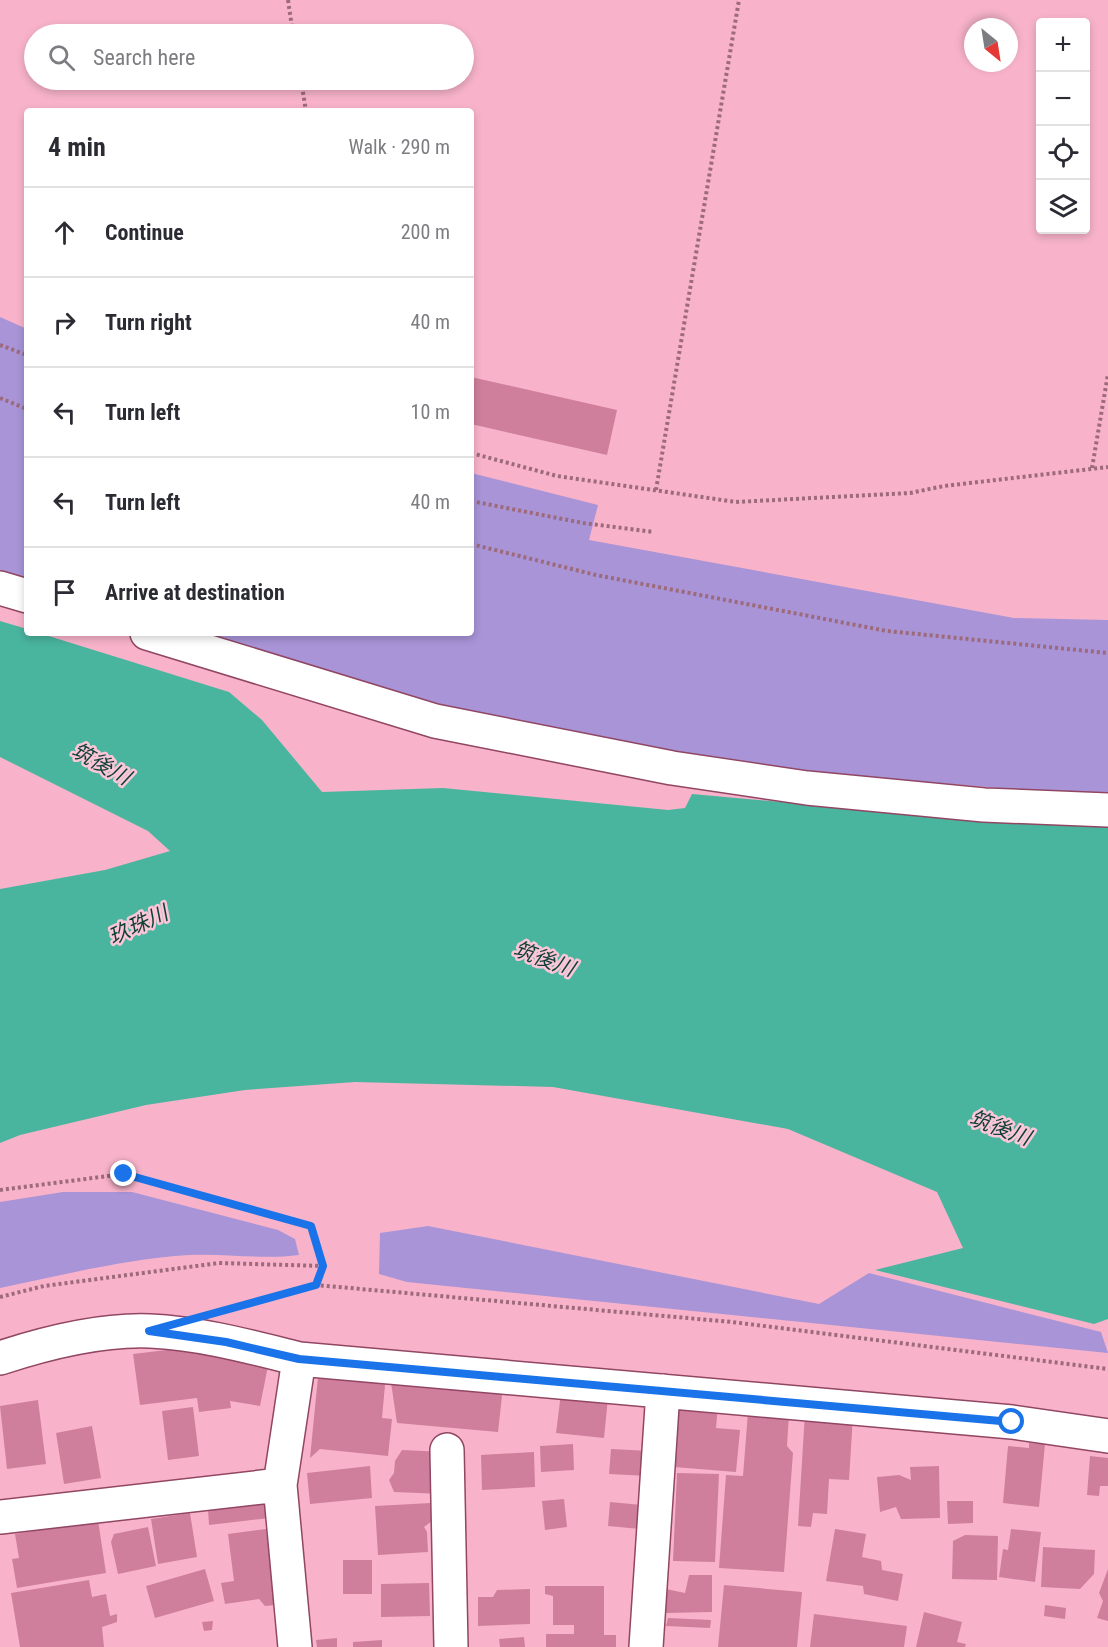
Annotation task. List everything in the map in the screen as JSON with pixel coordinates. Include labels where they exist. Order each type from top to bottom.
[{"type":"street","points":[[0,588],[24,595]]},
{"type":"street","points":[[157,636],[435,721],[672,768],[807,788],[984,805],[1108,810]]},
{"type":"street","points":[[0,1358],[87,1336],[149,1331],[226,1342],[299,1359],[1012,1422],[1108,1436]]},
{"type":"street","points":[[295,1647],[280,1485],[299,1359]]},
{"type":"street","points":[[646,1647],[663,1391]]},
{"type":"street","points":[[447,1450],[451,1647]]},
{"type":"street","points":[[0,1517],[280,1485]]},
{"type":"path","points":[[288,0],[292,24]]},
{"type":"path","points":[[656,490],[739,0]]},
{"type":"path","points":[[303,90],[306,108]]},
{"type":"path","points":[[0,345],[24,354]]},
{"type":"path","points":[[1092,468],[1108,374]]},
{"type":"path","points":[[0,398],[24,408]]},
{"type":"path","points":[[474,454],[557,476],[736,502],[910,493],[944,486],[1108,466]]},
{"type":"path","points":[[474,502],[583,524],[654,532]]},
{"type":"path","points":[[474,545],[596,575],[887,631],[1108,653]]},
{"type":"path","points":[[0,1190],[124,1174],[311,1226],[323,1266],[316,1285]]},
{"type":"path","points":[[0,1297],[44,1286],[219,1263],[323,1266]]},
{"type":"path","points":[[227,1309],[316,1285],[732,1322],[1108,1369]]},
{"type":"shaded area","points":[[0,317],[24,328],[24,580],[0,571]]},
{"type":"shaded area","points":[[474,474],[598,505],[589,540],[1014,618],[1108,620],[1108,797],[768,769],[474,715],[206,636],[474,636]]},
{"type":"shaded area","points":[[63,1192],[132,1192],[278,1230],[295,1239],[299,1255],[165,1257],[94,1268],[0,1288],[0,1202]]},
{"type":"shaded area","points":[[428,1226],[819,1304],[869,1273],[1101,1332],[1108,1353],[407,1282],[379,1274],[380,1233]]},
{"type":"water","points":[[0,621],[24,628],[24,636],[49,636],[229,692],[262,720],[322,792],[443,788],[668,810],[685,808],[692,794],[935,816],[1108,827],[1108,1319],[1094,1324],[875,1270],[963,1248],[937,1192],[788,1129],[553,1087],[355,1082],[245,1090],[146,1105],[20,1135],[0,1143],[0,889],[105,870],[170,851],[148,831],[0,757]]},
{"type":"building","points":[[474,378],[617,410],[607,455],[474,425]]},
{"type":"building","points":[[183,1348],[268,1366],[260,1406],[230,1401],[231,1408],[199,1412],[197,1398],[140,1405],[133,1354]]},
{"type":"building","points":[[319,1367],[386,1374],[382,1418],[392,1419],[388,1456],[320,1449],[310,1458]]},
{"type":"building","points":[[390,1376],[503,1387],[498,1432],[397,1423]]},
{"type":"building","points":[[561,1393],[608,1398],[604,1438],[556,1433]]},
{"type":"building","points":[[38,1400],[46,1464],[7,1469],[0,1406]]},
{"type":"building","points":[[680,1402],[718,1405],[716,1428],[740,1430],[736,1472],[674,1467]]},
{"type":"building","points":[[193,1407],[199,1456],[168,1460],[162,1411]]},
{"type":"building","points":[[748,1412],[789,1414],[787,1446],[793,1453],[784,1572],[719,1568],[726,1475],[743,1476]]},
{"type":"building","points":[[805,1413],[853,1416],[849,1480],[829,1479],[827,1514],[813,1513],[811,1527],[798,1526]]},
{"type":"building","points":[[92,1426],[101,1478],[64,1484],[56,1433]]},
{"type":"building","points":[[1029,1443],[1045,1444],[1039,1507],[1003,1503],[1008,1446],[1029,1448]]},
{"type":"building","points":[[573,1444],[574,1470],[541,1472],[540,1446]]},
{"type":"building","points":[[611,1449],[650,1451],[648,1476],[609,1474]]},
{"type":"building","points":[[402,1450],[445,1452],[443,1494],[394,1492],[389,1480],[394,1473],[395,1461]]},
{"type":"building","points":[[534,1452],[535,1487],[482,1490],[481,1455]]},
{"type":"building","points":[[1090,1456],[1108,1458],[1108,1486],[1100,1486],[1099,1496],[1087,1495]]},
{"type":"building","points":[[370,1466],[372,1498],[310,1504],[307,1473]]},
{"type":"building","points":[[939,1466],[940,1518],[901,1519],[896,1507],[880,1512],[877,1477],[899,1475],[911,1480],[910,1467]]},
{"type":"building","points":[[677,1473],[719,1474],[715,1562],[673,1561]]},
{"type":"building","points":[[564,1499],[567,1527],[545,1530],[542,1501]]},
{"type":"building","points":[[947,1501],[973,1501],[973,1523],[948,1524]]},
{"type":"building","points":[[610,1502],[642,1505],[640,1529],[608,1526]]},
{"type":"building","points":[[269,1503],[270,1518],[209,1525],[208,1510]]},
{"type":"building","points":[[431,1503],[432,1521],[424,1527],[427,1532],[428,1552],[378,1555],[375,1506]]},
{"type":"building","points":[[190,1513],[197,1557],[158,1564],[151,1519]]},
{"type":"building","points":[[98,1520],[106,1573],[17,1588],[12,1559],[19,1558],[15,1534]]},
{"type":"building","points":[[148,1527],[156,1566],[118,1574],[111,1542],[114,1534]]},
{"type":"building","points":[[266,1529],[276,1605],[265,1606],[259,1599],[225,1604],[221,1583],[234,1581],[228,1534]]},
{"type":"building","points":[[835,1529],[866,1534],[862,1557],[881,1561],[882,1570],[903,1574],[898,1601],[864,1594],[863,1586],[826,1581]]},
{"type":"building","points":[[1011,1529],[1041,1532],[1035,1582],[999,1577],[1003,1549],[1008,1550]]},
{"type":"building","points":[[965,1535],[998,1536],[997,1580],[952,1579],[953,1541]]},
{"type":"building","points":[[1043,1547],[1095,1550],[1094,1574],[1080,1589],[1041,1587]]},
{"type":"building","points":[[343,1560],[372,1560],[372,1594],[343,1594]]},
{"type":"building","points":[[205,1569],[214,1601],[155,1618],[146,1586]]},
{"type":"building","points":[[1108,1569],[1108,1621],[1097,1618],[1103,1601],[1099,1593]]},
{"type":"building","points":[[689,1575],[712,1575],[712,1612],[666,1613],[666,1589],[685,1593]]},
{"type":"building","points":[[89,1580],[92,1597],[106,1594],[110,1616],[117,1614],[117,1622],[102,1627],[104,1647],[20,1647],[11,1593]]},
{"type":"building","points":[[429,1583],[430,1616],[381,1617],[381,1584]]},
{"type":"building","points":[[724,1585],[802,1592],[797,1647],[718,1647]]},
{"type":"building","points":[[545,1586],[604,1586],[604,1635],[616,1635],[616,1647],[546,1647],[546,1634],[574,1634],[574,1625],[553,1625],[553,1596],[545,1594]]},
{"type":"building","points":[[530,1589],[530,1624],[478,1626],[478,1597],[493,1597],[497,1590]]},
{"type":"building","points":[[1045,1605],[1066,1608],[1065,1619],[1044,1616]]},
{"type":"building","points":[[924,1612],[962,1622],[957,1642],[966,1644],[965,1647],[916,1647]]},
{"type":"building","points":[[814,1614],[907,1626],[904,1647],[810,1647]]},
{"type":"building","points":[[668,1618],[711,1620],[710,1628],[666,1626]]},
{"type":"building","points":[[213,1621],[212,1630],[204,1631],[202,1622]]},
{"type":"building","points":[[524,1637],[525,1647],[500,1647],[499,1639]]},
{"type":"building","points":[[337,1638],[337,1647],[317,1647],[316,1640]]},
{"type":"building","points":[[382,1640],[382,1647],[353,1647],[353,1642]]},
{"type":"route","points":[[124,1174],[311,1226],[323,1266],[316,1285],[149,1331],[226,1342],[299,1359],[1012,1422]]},
{"type":"water label","name":"筑後川","points":[[101,764]]},
{"type":"water label","name":"玖珠川","points":[[138,925]]},
{"type":"water label","name":"筑後川","points":[[544,959]]},
{"type":"water label","name":"筑後川","points":[[1000,1128]]}]
